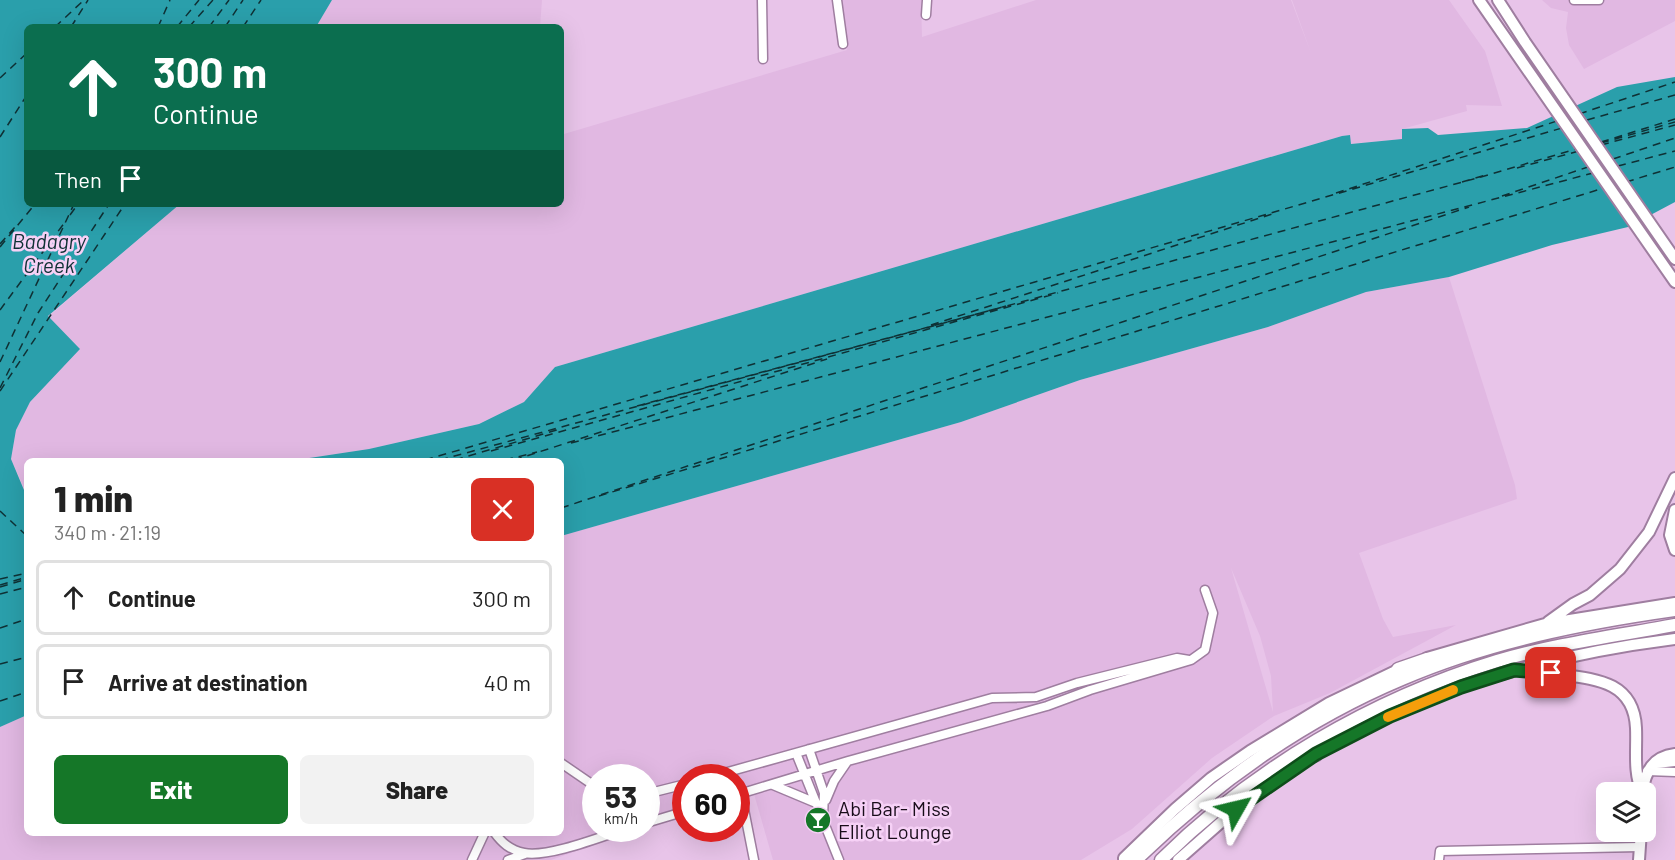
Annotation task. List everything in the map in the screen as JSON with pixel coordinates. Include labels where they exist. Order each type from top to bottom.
[{"type":"highway","points":[[1400,674],[1446,657],[1540,635],[1675,610]]},
{"type":"highway","points":[[1280,771],[1314,741],[1403,695],[1498,661],[1556,647],[1675,625]]},
{"type":"highway","points":[[1132,856],[1212,792],[1277,746],[1426,659],[1446,657]]},
{"type":"highway","points":[[1161,860],[1230,800],[1280,771],[1314,741]]},
{"type":"highway","points":[[1297,758],[1316,754]]},
{"type":"main road","points":[[1479,0],[1673,280]]},
{"type":"main road","points":[[1498,0],[1675,259]]},
{"type":"main road","points":[[1545,624],[1590,595],[1620,569],[1649,532],[1675,478]]},
{"type":"main road","points":[[1675,510],[1670,535],[1675,550]]},
{"type":"main road","points":[[1446,657],[1545,624],[1675,603]]},
{"type":"main road","points":[[1178,860],[1280,771],[1390,716],[1461,687],[1514,670],[1614,648],[1675,639]]},
{"type":"main road","points":[[1514,670],[1540,671],[1592,679],[1614,686],[1621,692],[1631,705],[1635,716],[1637,782]]},
{"type":"main road","points":[[1644,782],[1647,771],[1655,762],[1675,754]]},
{"type":"main road","points":[[1655,762],[1675,761]]},
{"type":"main road","points":[[1640,842],[1640,860]]},
{"type":"street","points":[[762,0],[763,59]]},
{"type":"street","points":[[837,0],[843,44]]},
{"type":"street","points":[[926,15],[927,0]]},
{"type":"street","points":[[1574,0],[1599,0]]},
{"type":"street","points":[[750,792],[848,761],[1047,706],[1090,690],[1191,660],[1204,650],[1213,613],[1205,590]]},
{"type":"street","points":[[750,766],[992,698],[1036,697],[1077,683],[1177,658],[1191,660]]},
{"type":"street","points":[[809,749],[824,793],[820,803]]},
{"type":"street","points":[[796,753],[804,776],[820,803],[839,860]]},
{"type":"street","points":[[820,803],[848,761]]},
{"type":"street","points":[[564,765],[582,779]]},
{"type":"street","points":[[1647,771],[1675,772]]},
{"type":"street","points":[[772,785],[820,803]]},
{"type":"street","points":[[472,860],[483,836]]},
{"type":"street","points":[[497,836],[506,846],[527,854]]},
{"type":"street","points":[[508,860],[582,842]]},
{"type":"street","points":[[750,842],[754,860]]},
{"type":"street","points":[[1439,860],[1440,851],[1640,847]]},
{"type":"shaded area","points":[[332,0],[542,0],[540,24],[318,24]]},
{"type":"shaded area","points":[[837,0],[921,0],[922,37],[1036,0],[1291,0],[1311,53],[1292,0],[1449,0],[1485,51],[1502,106],[1466,105],[1467,111],[1402,129],[1402,139],[1351,144],[1349,135],[1342,136],[555,367],[524,402],[479,424],[369,449],[309,458],[24,458],[24,488],[11,459],[16,430],[30,402],[80,349],[48,317],[176,207],[564,207],[564,134],[847,50]]},
{"type":"shaded area","points":[[1542,0],[1675,0],[1675,21],[1584,69],[1569,45],[1566,28],[1568,12],[1551,8]]},
{"type":"shaded area","points":[[1449,277],[1515,485],[1517,499],[1359,553],[1383,619],[1393,637],[1456,625],[1330,693],[1274,716],[1212,758],[1132,829],[1081,860],[773,860],[752,787],[750,788],[750,764],[672,764],[672,817],[660,821],[660,764],[582,764],[582,842],[602,842],[551,860],[0,860],[0,727],[24,716],[24,836],[564,836],[564,535],[961,422],[1080,380],[1268,327],[1366,292]],"holes":[[[1231,568],[1260,636],[1271,676],[1273,712]]]},
{"type":"water","name":"Badagry Creek","points":[[0,0],[332,0],[318,24],[24,24],[24,207],[176,207],[48,316],[80,349],[30,402],[16,430],[11,459],[24,490],[24,716],[0,727]]},
{"type":"water","points":[[1675,77],[1675,202],[1628,227],[1552,245],[1449,277],[1366,292],[1268,327],[1080,380],[961,422],[564,535],[564,458],[309,458],[369,449],[479,424],[524,402],[555,367],[1342,136],[1350,135],[1351,144],[1402,139],[1402,129],[1428,128],[1438,135],[1527,128],[1617,87]]},
{"type":"ferry route","points":[[58,24],[84,0]]},
{"type":"ferry route","points":[[73,24],[88,0]]},
{"type":"ferry route","points":[[159,24],[170,0]]},
{"type":"ferry route","points":[[179,24],[199,0]]},
{"type":"ferry route","points":[[192,24],[213,0]]},
{"type":"ferry route","points":[[211,24],[229,0]]},
{"type":"ferry route","points":[[227,24],[243,0]]},
{"type":"ferry route","points":[[245,24],[261,0]]},
{"type":"ferry route","points":[[0,78],[24,56]]},
{"type":"ferry route","points":[[1579,114],[1675,82]]},
{"type":"ferry route","points":[[1587,120],[1675,95]]},
{"type":"ferry route","points":[[0,137],[24,100]]},
{"type":"ferry route","points":[[1601,142],[1675,119]]},
{"type":"ferry route","points":[[1336,193],[1557,121]]},
{"type":"ferry route","points":[[1601,143],[1675,122]]},
{"type":"ferry route","points":[[1601,145],[1675,125]]},
{"type":"ferry route","points":[[432,458],[1562,128]]},
{"type":"ferry route","points":[[1613,159],[1675,138]]},
{"type":"ferry route","points":[[447,458],[1481,177],[1576,149]]},
{"type":"ferry route","points":[[1517,168],[1579,151]]},
{"type":"ferry route","points":[[1618,166],[1675,151]]},
{"type":"ferry route","points":[[1502,196],[1588,167]]},
{"type":"ferry route","points":[[1626,182],[1675,167]]},
{"type":"ferry route","points":[[571,443],[1593,173]]},
{"type":"ferry route","points":[[1462,182],[1486,175]]},
{"type":"ferry route","points":[[599,496],[1604,188]]},
{"type":"ferry route","points":[[0,247],[33,207]]},
{"type":"ferry route","points":[[0,362],[73,207]]},
{"type":"ferry route","points":[[70,215],[76,207]]},
{"type":"ferry route","points":[[0,388],[38,313],[107,207]]},
{"type":"ferry route","points":[[0,391],[123,207]]},
{"type":"ferry route","points":[[564,507],[1469,207]]},
{"type":"ferry route","points":[[931,325],[1272,214]]},
{"type":"ferry route","points":[[0,310],[65,222]]},
{"type":"ferry route","points":[[0,244],[15,227]]},
{"type":"ferry route","points":[[491,451],[1058,293]]},
{"type":"ferry route","points":[[637,406],[1006,306]]},
{"type":"ferry route","points":[[520,458],[827,359]]},
{"type":"ferry route","points":[[462,458],[560,429]]},
{"type":"ferry route","points":[[513,458],[537,452]]},
{"type":"ferry route","points":[[0,511],[24,533]]},
{"type":"ferry route","points":[[0,579],[24,574]]},
{"type":"ferry route","points":[[0,585],[24,578]]},
{"type":"ferry route","points":[[0,587],[24,580]]},
{"type":"ferry route","points":[[0,594],[24,588]]},
{"type":"ferry route","points":[[0,628],[24,620]]},
{"type":"ferry route","points":[[0,664],[24,658]]},
{"type":"ferry route","points":[[0,701],[24,693]]},
{"type":"slow traffic","points":[[1388,717],[1453,690]]},
{"type":"place","name":"Abi Bar- Miss Elliot Lounge","points":[[818,820]]},
{"type":"route","points":[[1236,809],[1316,754],[1390,716],[1461,687],[1514,670],[1551,673]]}]
